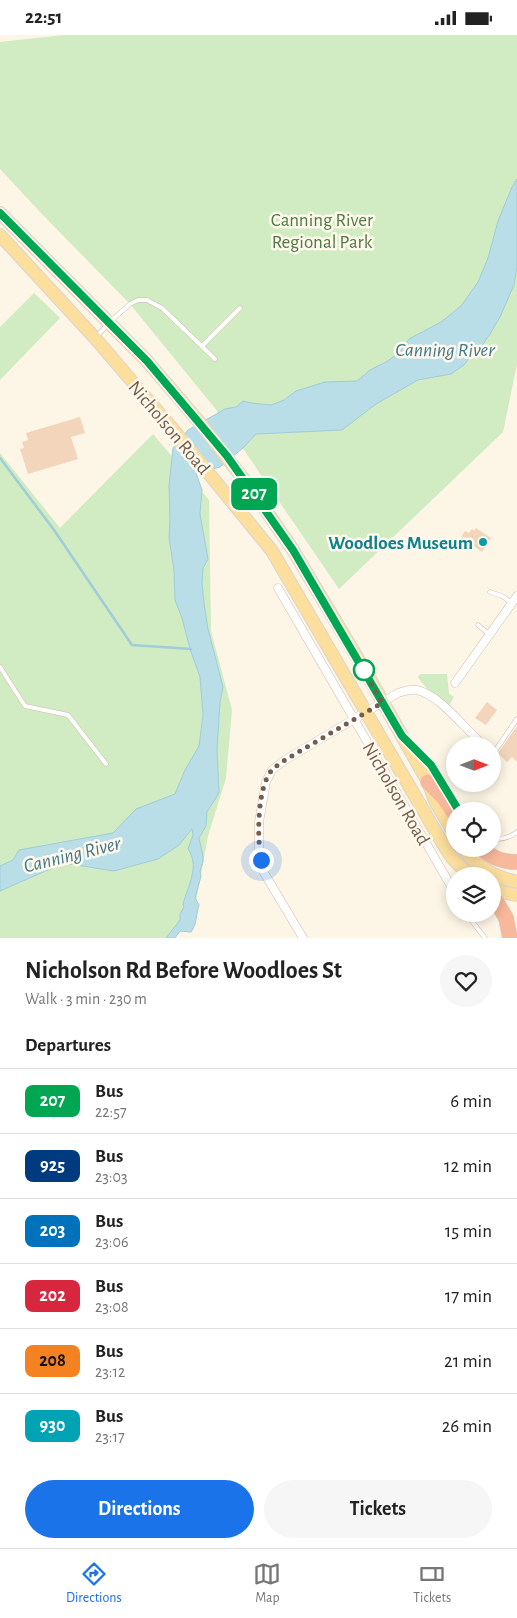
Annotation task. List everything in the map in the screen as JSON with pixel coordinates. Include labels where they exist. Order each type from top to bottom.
[{"type":"highway","points":[[428,782],[447,802]]},
{"type":"highway","points":[[493,857],[504,862],[517,862]]},
{"type":"highway","points":[[501,909],[506,918],[510,938]]},
{"type":"main road","name":"Nicholson Road","points":[[3,218],[147,361],[182,401],[252,490],[293,550],[402,736],[428,782],[436,803],[446,820]]},
{"type":"main road","name":"Nicholson Road","points":[[0,235],[95,338],[171,427],[272,551],[443,844],[461,867]]},
{"type":"main road","points":[[0,245],[20,265],[33,271]]},
{"type":"main road","points":[[471,857],[493,875],[517,882]]},
{"type":"main road","points":[[501,893],[517,895]]},
{"type":"street","name":"Nicholson Road","points":[[278,588],[446,877]]},
{"type":"street","points":[[455,683],[517,596]]},
{"type":"street","name":"Nicholson Road","points":[[366,712],[398,693],[416,690],[432,696],[475,737]]},
{"type":"street","points":[[304,938],[263,871],[259,848],[259,822],[266,783],[272,770],[285,760],[366,712]]},
{"type":"lane","points":[[95,338],[130,304],[138,300],[147,300],[162,308],[215,359]]},
{"type":"lane","points":[[202,346],[240,308]]},
{"type":"lane","points":[[490,592],[502,596],[512,603]]},
{"type":"lane","points":[[478,625],[490,635]]},
{"type":"lane","points":[[0,667],[26,706],[68,715],[106,764]]},
{"type":"lane","points":[[501,742],[517,719]]},
{"type":"lane","points":[[402,736],[431,765],[454,802]]},
{"type":"lane","points":[[501,839],[517,833]]},
{"type":"lane","points":[[473,922],[485,938]]},
{"type":"green space","name":"Canning River Regional Park","points":[[64,35],[517,35],[517,364],[503,432],[339,589],[218,412],[130,304],[0,169],[0,42]]},
{"type":"green space","points":[[34,293],[60,318],[0,380],[0,327]]},
{"type":"green space","points":[[153,434],[209,500],[211,631],[232,710],[226,778],[208,836],[196,902],[172,938],[0,938],[0,453],[60,528]]},
{"type":"green space","points":[[420,674],[447,674],[449,694],[454,697],[448,707],[424,685],[418,677]]},
{"type":"water","name":"Canning River","points":[[517,179],[517,267],[514,285],[500,317],[490,334],[479,350],[464,365],[451,374],[418,380],[376,404],[342,430],[256,434],[243,448],[220,467],[196,473],[202,490],[200,514],[208,559],[203,568],[204,603],[208,629],[223,687],[220,702],[217,749],[219,793],[207,812],[206,826],[199,838],[203,862],[195,898],[199,905],[191,932],[180,931],[175,938],[166,938],[180,920],[180,914],[184,907],[183,904],[192,876],[193,862],[188,849],[193,835],[192,829],[179,845],[158,859],[114,871],[64,863],[0,891],[0,866],[13,860],[19,850],[113,833],[136,809],[175,794],[185,770],[199,746],[203,715],[200,677],[175,600],[174,570],[169,538],[169,486],[173,448],[188,430],[225,409],[236,407],[243,401],[271,405],[284,400],[296,391],[325,382],[357,381],[370,370],[399,353],[409,339],[441,322],[461,306],[478,282],[488,258],[498,221]]},
{"type":"building","points":[[80,417],[85,433],[71,437],[78,459],[28,474],[20,449],[24,448],[22,442],[28,440],[26,433]]},
{"type":"building","points":[[476,528],[491,538],[482,552],[461,537],[465,531],[469,533],[472,529],[474,531]]},
{"type":"building","points":[[487,702],[497,710],[486,725],[475,718]]},
{"type":"building","points":[[517,726],[517,762],[512,757],[507,762],[501,756],[501,749]]},
{"type":"waterway","points":[[0,458],[54,530],[132,645],[191,649]]},
{"type":"bus line","name":"207","points":[[0,213],[147,361],[227,456],[293,550],[402,736],[431,765],[453,802]]},
{"type":"place","name":"Woodloes Museum","points":[[483,542]]},
{"type":"route","points":[[261,860],[259,822],[263,795],[272,770],[285,760],[382,703],[362,667],[364,670]]}]
